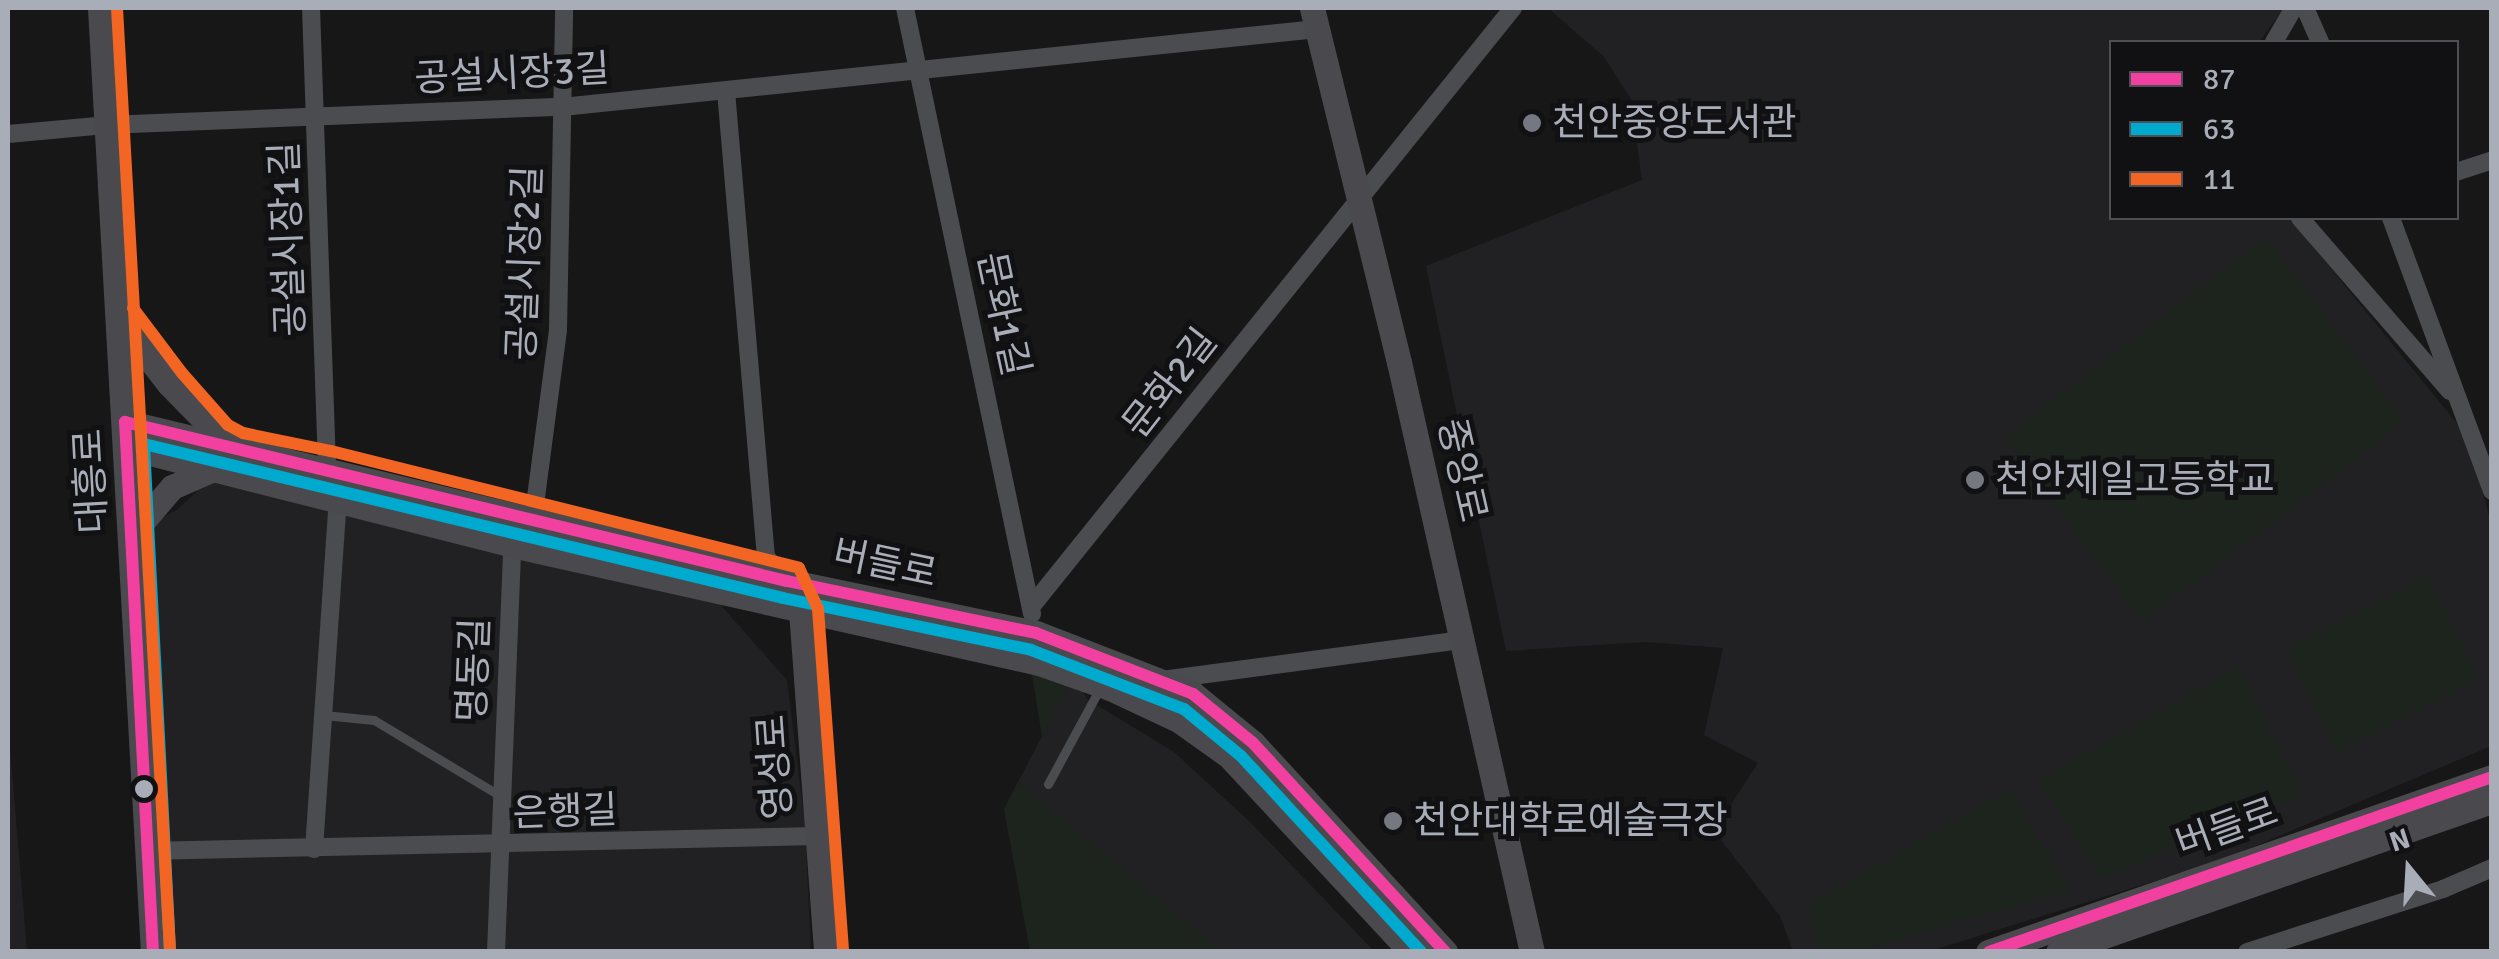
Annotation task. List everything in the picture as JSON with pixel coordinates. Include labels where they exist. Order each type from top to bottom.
[{"type":"street","name":"대흥로","points":[[100,8],[153,952]]},
{"type":"street","name":"공설시장1길","points":[[311,8],[327,468]]},
{"type":"street","name":"공설시장2길","points":[[534,520],[558,330],[564,8]]},
{"type":"street","name":"문화1길","points":[[906,8],[1036,633]]},
{"type":"street","name":"문화2길","points":[[1031,607],[1513,8]]},
{"type":"street","points":[[2275,40],[2294,8]]},
{"type":"street","points":[[2305,8],[2319,40]]},
{"type":"street","name":"공설시장3길","points":[[8,134],[106,125],[562,107],[920,73],[1315,18]]},
{"type":"street","name":"중앙로","points":[[1315,18],[1532,952]]},
{"type":"street","points":[[726,91],[766,556],[787,581]]},
{"type":"street","points":[[2459,171],[2492,160]]},
{"type":"street","points":[[2302,220],[2458,400]]},
{"type":"street","points":[[2392,220],[2458,400],[2485,448],[2492,491]]},
{"type":"street","points":[[118,318],[180,398],[217,438],[236,450]]},
{"type":"street","name":"버들로","points":[[126,435],[236,450],[327,468],[787,581],[1036,633],[1193,694],[1252,743],[1445,952]]},
{"type":"street","name":"버들로","points":[[126,435],[209,471],[512,545],[1039,663],[1101,685],[1180,721],[1230,756],[1410,952]]},
{"type":"street","points":[[131,535],[172,487],[209,471]]},
{"type":"street","points":[[314,849],[338,501]]},
{"type":"street","name":"명동길","points":[[496,952],[512,545]]},
{"type":"street","name":"영성로","points":[[787,581],[800,610],[826,952]]},
{"type":"street","name":"버들로","points":[[1157,680],[1462,640]]},
{"type":"street","name":"버들로","points":[[1988,952],[2492,777]]},
{"type":"street","name":"버들로","points":[[2058,952],[2492,801]]},
{"type":"street","name":"은행길","points":[[147,851],[818,836]]},
{"type":"street","points":[[2247,952],[2443,889],[2492,868]]},
{"type":"street","points":[[1516,952],[1524,917]]},
{"type":"street","points":[[1524,917],[1546,952]]},
{"type":"lane","points":[[1048,784],[1101,685]]},
{"type":"lane","name":"명동길","points":[[321,714],[374,720],[502,798]]},
{"type":"shaded area","name":"천안제일고등학교","points":[[1548,8],[2284,8],[2260,40],[2109,40],[2109,220],[2292,220],[2468,437],[2491,523],[2491,746],[2225,859],[1930,951],[1793,951],[1780,916],[1714,831],[1758,763],[1704,735],[1723,648],[1646,642],[1506,651],[1426,266],[1642,180],[1631,99],[1604,57]]},
{"type":"shaded area","points":[[2269,240],[2403,419],[2398,427],[2151,615],[2140,618],[2005,437],[2260,242]]},
{"type":"shaded area","points":[[209,480],[718,602],[787,680],[805,824],[811,951],[164,951],[142,549],[149,524],[177,510]]},
{"type":"shaded area","points":[[2428,577],[2480,679],[2337,751],[2285,650]]},
{"type":"shaded area","points":[[1030,662],[1074,675],[1042,737]]},
{"type":"shaded area","points":[[2240,666],[2302,795],[2101,879],[2038,780]]},
{"type":"shaded area","points":[[1074,675],[1087,699],[1174,752],[1249,821],[1374,951],[1032,951],[1004,809]]},
{"type":"shaded area","points":[[8,723],[27,951],[8,951]]},
{"type":"shaded area","points":[[1018,782],[1221,951],[1030,951],[1004,809]]},
{"type":"shaded area","points":[[2010,789],[2069,890],[1859,951],[1820,951],[1806,906]]},
{"type":"transit line","name":"11","points":[[117,8],[170,951]]},
{"type":"transit line","name":"11","points":[[133,308],[182,373],[228,425],[243,433],[331,451],[799,568],[818,609],[843,951]]},
{"type":"transit line","name":"87","points":[[153,952],[125,422],[787,581],[1036,633],[1193,694],[1253,743],[1445,952]]},
{"type":"transit line","name":"63","points":[[170,951],[144,444],[783,598],[1031,650],[1184,709],[1241,756],[1421,952]]},
{"type":"transit line","name":"87","points":[[1989,952],[2492,777]]},
{"type":"place","name":"천안중앙도서관","points":[[1532,123]]},
{"type":"place","name":"천안제일고등학교","points":[[1975,480]]},
{"type":"place","name":"천안대학로예술극장","points":[[1393,821]]}]
